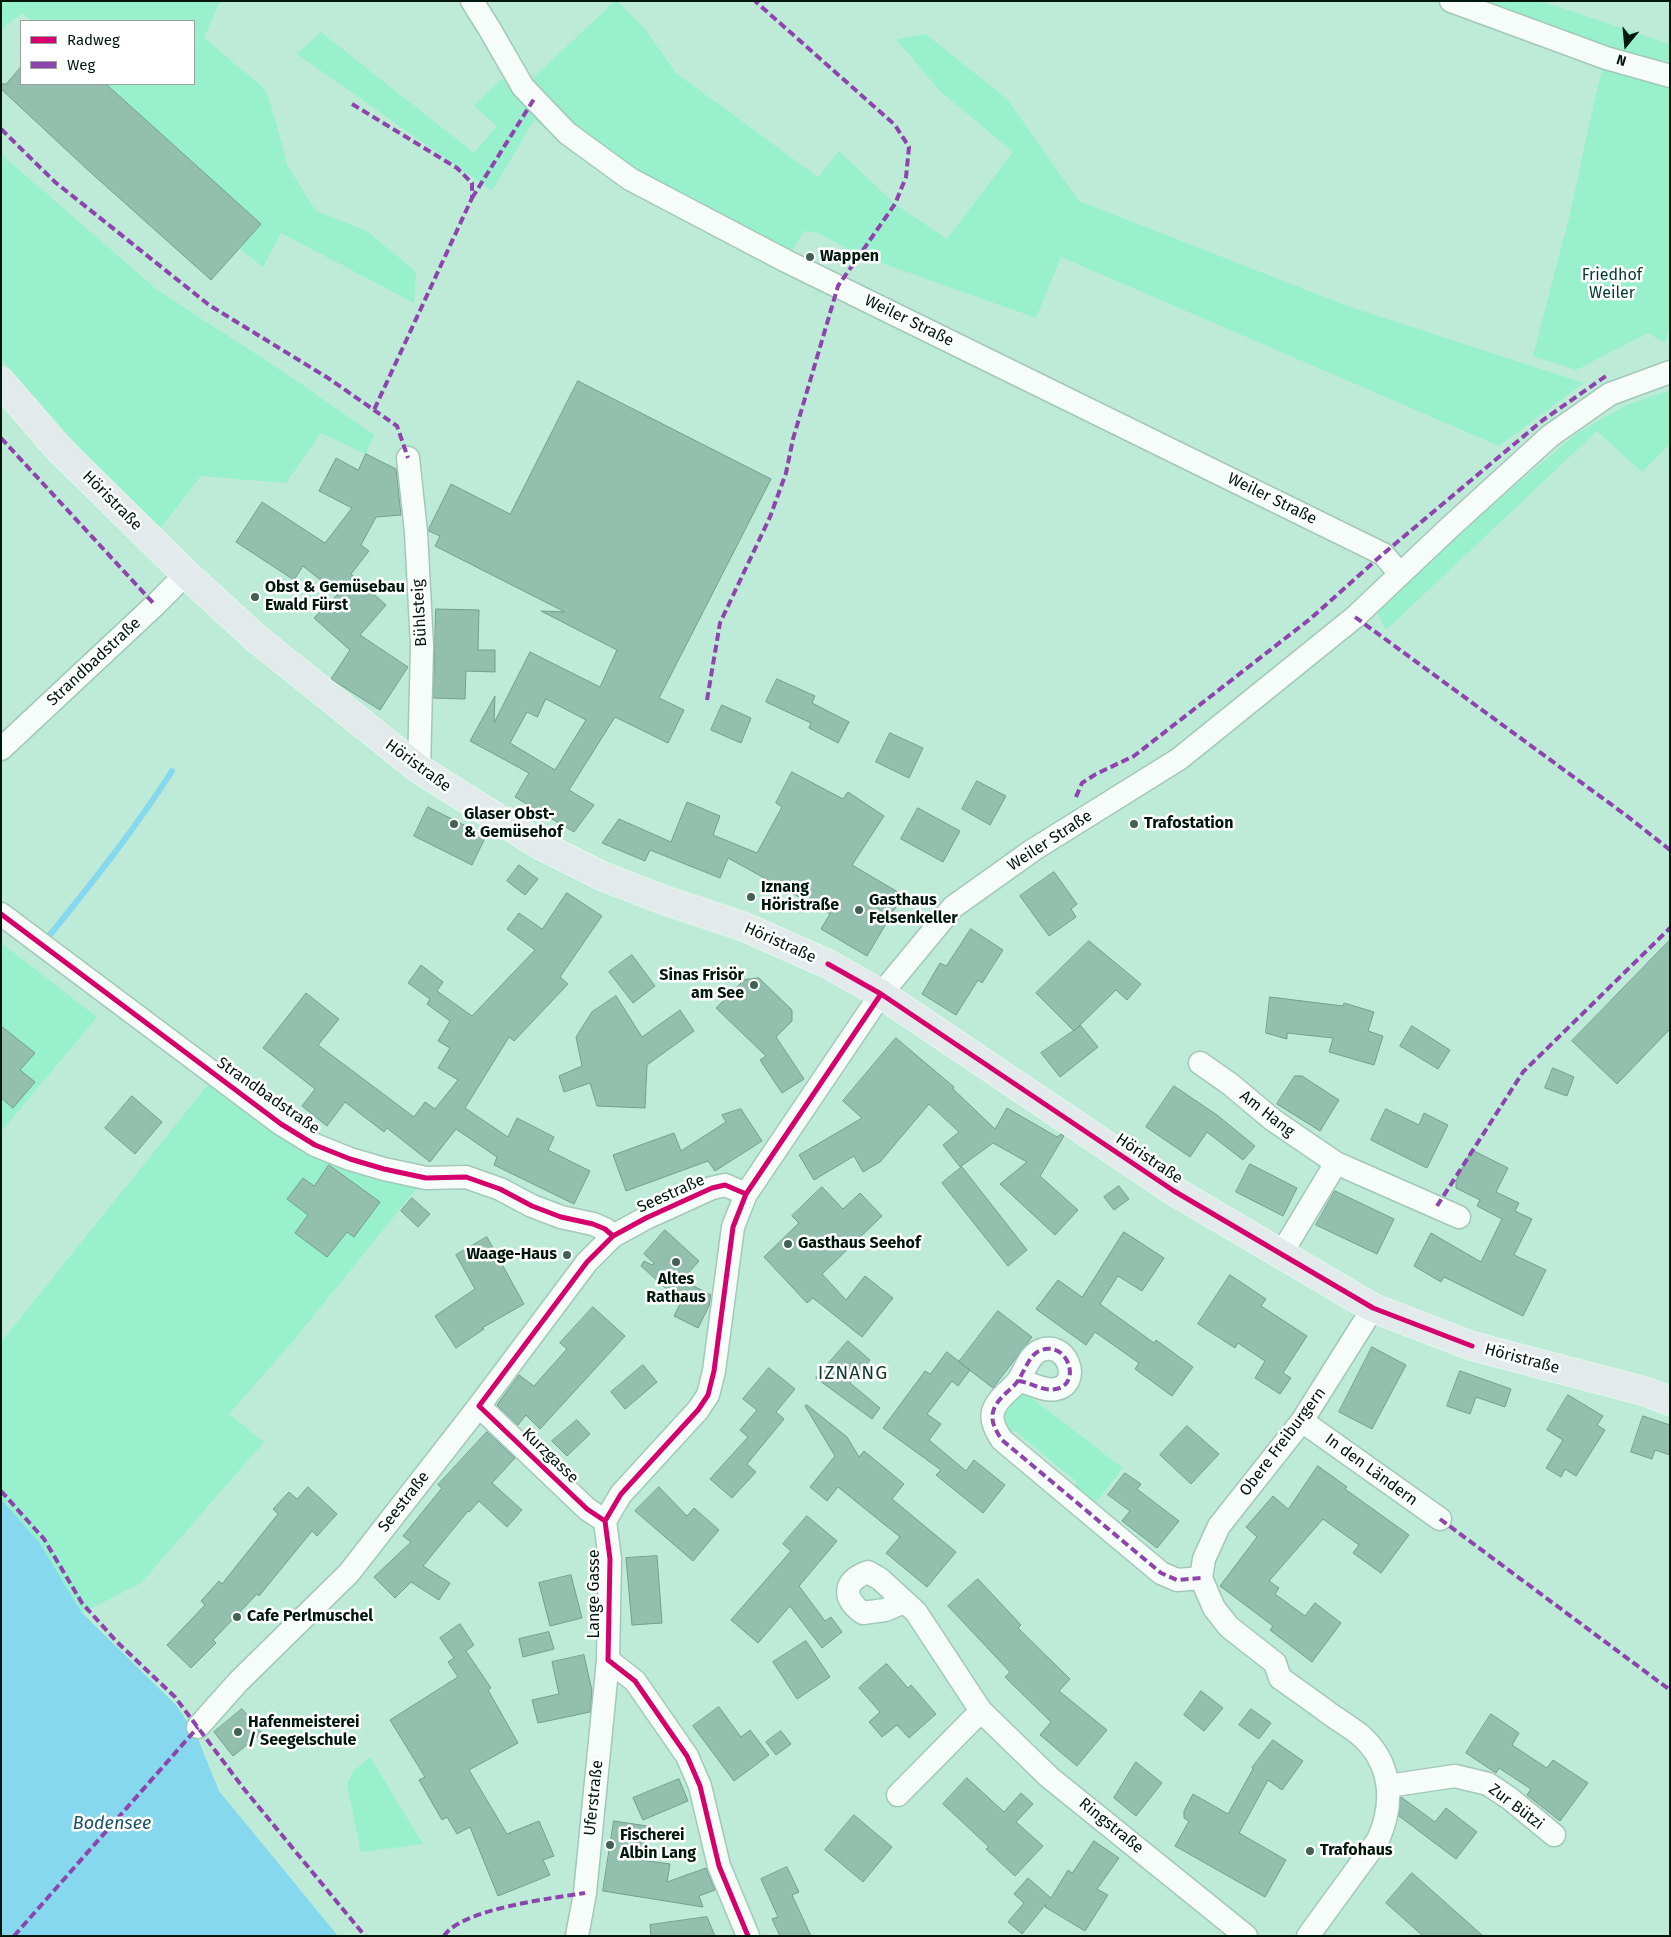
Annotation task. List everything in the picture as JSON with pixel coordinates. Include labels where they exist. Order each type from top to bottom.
[{"type":"main road","name":"Höristraße","points":[[1,382],[56,446],[186,574],[257,639],[419,769],[540,845],[602,876],[661,899],[742,926],[828,964],[881,994],[1174,1191],[1374,1308],[1472,1346],[1647,1392],[1670,1401]]},
{"type":"street","name":"Weiler Straße","points":[[472,1],[523,87],[567,133],[630,179],[786,261],[1383,554],[1400,574]]},
{"type":"street","points":[[1451,1],[1606,58],[1670,76]]},
{"type":"street","name":"Weiler Straße","points":[[881,994],[953,908],[1033,850],[1179,759],[1355,617],[1550,436],[1610,394],[1670,372]]},
{"type":"street","name":"Bühlsteig","points":[[408,458],[416,532],[422,646],[419,769]]},
{"type":"street","name":"Strandbadstraße","points":[[1,749],[186,574]]},
{"type":"street","name":"Strandbadstraße","points":[[1,914],[281,1124],[315,1145],[350,1159],[426,1178],[466,1177],[500,1189],[532,1206],[561,1217],[605,1229],[613,1236]]},
{"type":"street","points":[[604,1521],[621,1494],[698,1410],[708,1394],[720,1336],[733,1227],[746,1194],[881,994]]},
{"type":"street","name":"Am Hang","points":[[1200,1063],[1230,1084],[1272,1120],[1336,1163],[1459,1217]]},
{"type":"street","points":[[1281,1254],[1336,1163]]},
{"type":"street","name":"Seestraße","points":[[198,1727],[238,1682],[349,1573],[588,1262],[613,1236],[646,1218],[712,1188],[725,1185],[746,1194]]},
{"type":"street","name":"Obere Freiburgern","points":[[1201,1578],[1204,1559],[1218,1526],[1302,1421],[1374,1308]]},
{"type":"street","points":[[1018,1381],[998,1401],[991,1418],[994,1428],[1002,1440],[1161,1573],[1177,1580],[1201,1578],[1214,1608],[1229,1627],[1275,1663],[1280,1678],[1359,1734],[1373,1749],[1383,1767],[1388,1786],[1389,1803],[1386,1823],[1378,1840],[1308,1936]]},
{"type":"street","name":"Kurzgasse","points":[[479,1406],[587,1509],[604,1521]]},
{"type":"street","name":"In den Ländern","points":[[1302,1421],[1440,1519]]},
{"type":"street","name":"Lange Gasse","points":[[604,1521],[610,1559],[608,1660],[635,1681],[686,1756],[700,1786],[719,1866],[748,1936]]},
{"type":"street","name":"Ringstraße","points":[[904,1602],[916,1612],[981,1711],[1050,1777],[1246,1936]]},
{"type":"street","name":"Uferstraße","points":[[578,1936],[585,1893],[608,1660]]},
{"type":"street","points":[[898,1795],[981,1711]]},
{"type":"street","name":"Zur Bützi","points":[[1388,1786],[1456,1776],[1488,1784],[1509,1798],[1554,1835]]},
{"type":"green space","points":[[1,1],[223,1],[218,5],[204,38],[266,90],[287,165],[316,211],[367,231],[416,272],[414,303],[281,233],[263,267],[239,248],[261,224],[107,85],[195,85],[195,20],[31,20],[22,14],[1,29]]},
{"type":"green space","points":[[615,1],[645,29],[676,73],[818,177],[839,151],[895,204],[947,239],[1013,152],[939,90],[896,39],[926,34],[1007,99],[1079,201],[1350,307],[1584,383],[1499,446],[1061,257],[1036,318],[859,255],[818,233],[804,231],[780,272],[621,185],[534,120],[492,191],[297,54],[321,32],[474,153],[497,126],[474,106],[501,79],[523,87]]},
{"type":"green space","points":[[1451,1],[1541,1],[1670,44],[1670,76]]},
{"type":"green space","name":"Friedhof Weiler","points":[[1603,66],[1670,87],[1670,325],[1665,343],[1648,333],[1576,370],[1533,356],[1570,214]]},
{"type":"green space","points":[[1,154],[156,289],[291,377],[374,435],[366,454],[321,433],[286,483],[201,476],[158,531],[95,465],[1,359]]},
{"type":"green space","points":[[1670,390],[1670,444],[1642,472],[1597,431],[1386,630],[1376,611],[1485,511],[1576,434],[1624,406]]},
{"type":"green space","points":[[1,943],[97,1017],[1,1132]]},
{"type":"green space","points":[[210,1082],[280,1133],[421,1183],[294,1340],[229,1414],[264,1442],[141,1583],[82,1613],[39,1542],[1,1499],[1,1342]]},
{"type":"green space","points":[[1026,1394],[1123,1468],[1093,1506],[1071,1489],[1077,1482],[1014,1430],[1007,1437],[1001,1420],[1003,1411],[1017,1397]]},
{"type":"green space","points":[[370,1757],[423,1844],[361,1852],[347,1785],[353,1771]]},
{"type":"water","name":"Bodensee","points":[[1,1499],[39,1542],[82,1613],[177,1706],[198,1739],[219,1791],[338,1936],[1,1936]]},
{"type":"building","points":[[20,68],[20,85],[107,85],[261,224],[211,280],[1,89],[1,84],[6,84]]},
{"type":"building","points":[[578,381],[771,479],[659,698],[684,710],[668,743],[615,717],[569,790],[594,805],[574,832],[515,797],[529,773],[470,741],[495,696],[494,723],[530,652],[600,687],[617,650],[541,611],[565,612],[435,546],[440,536],[429,531],[451,484],[510,514]],"holes":[[[546,699],[586,720],[555,770],[510,743],[527,712],[537,717]]]},
{"type":"building","points":[[366,454],[396,469],[401,515],[376,517],[361,545],[369,551],[351,574],[386,605],[360,635],[408,667],[380,710],[331,679],[350,650],[314,618],[338,594],[303,566],[294,580],[236,542],[262,502],[325,543],[352,508],[319,491],[336,458],[358,470]]},
{"type":"building","points":[[436,609],[479,610],[478,650],[495,650],[495,672],[466,671],[465,699],[434,698]]},
{"type":"building","points":[[777,679],[815,696],[812,703],[849,722],[838,743],[809,728],[811,723],[766,702]]},
{"type":"building","points":[[722,705],[751,718],[741,743],[711,730]]},
{"type":"building","points":[[890,733],[923,748],[909,778],[876,762]]},
{"type":"building","points":[[792,772],[843,799],[848,792],[884,816],[852,865],[903,895],[867,956],[821,929],[830,914],[728,858],[720,878],[650,850],[645,861],[602,843],[619,819],[671,842],[687,802],[720,816],[713,835],[757,853],[782,807],[776,803]]},
{"type":"building","points":[[977,781],[1006,796],[990,825],[962,809]]},
{"type":"building","points":[[428,807],[486,836],[472,865],[414,836]]},
{"type":"building","points":[[918,808],[960,831],[943,862],[901,839]]},
{"type":"building","points":[[519,865],[538,879],[525,895],[507,881]]},
{"type":"building","points":[[1054,872],[1077,904],[1071,909],[1076,917],[1049,936],[1020,896]]},
{"type":"building","points":[[567,893],[602,916],[560,977],[568,984],[514,1041],[509,1037],[465,1108],[508,1137],[517,1118],[554,1137],[548,1150],[590,1171],[574,1204],[494,1165],[497,1157],[456,1129],[430,1162],[387,1128],[384,1132],[345,1102],[327,1126],[302,1106],[315,1089],[263,1048],[306,993],[339,1019],[318,1045],[414,1117],[425,1102],[435,1109],[458,1080],[438,1068],[450,1048],[438,1041],[450,1021],[427,1004],[430,999],[408,983],[421,965],[443,982],[437,991],[472,1016],[535,950],[507,929],[519,913],[542,929]]},
{"type":"building","points":[[971,929],[1003,950],[982,983],[978,980],[956,1015],[922,994],[940,963],[946,966]]},
{"type":"building","points":[[1670,940],[1670,1029],[1617,1084],[1572,1041]]},
{"type":"building","points":[[1089,941],[1141,984],[1127,1000],[1116,990],[1074,1031],[1036,993]]},
{"type":"building","points":[[632,955],[655,986],[633,1003],[609,972]]},
{"type":"building","points":[[759,978],[792,1010],[792,1021],[776,1037],[804,1079],[782,1093],[760,1060],[766,1056],[716,1008],[744,980]]},
{"type":"building","points":[[616,996],[642,1037],[680,1010],[694,1031],[647,1065],[645,1108],[597,1106],[590,1083],[564,1092],[559,1076],[582,1066],[576,1037],[592,1012]]},
{"type":"building","points":[[1270,997],[1343,1006],[1344,1003],[1374,1012],[1368,1031],[1383,1036],[1374,1065],[1329,1052],[1333,1038],[1287,1033],[1287,1039],[1266,1033]]},
{"type":"building","points":[[1,1026],[35,1053],[20,1070],[35,1082],[13,1108],[1,1098]]},
{"type":"building","points":[[1081,1026],[1098,1047],[1060,1077],[1041,1053]]},
{"type":"building","points":[[1412,1026],[1450,1050],[1438,1069],[1400,1046]]},
{"type":"building","points":[[896,1038],[954,1087],[953,1089],[995,1129],[1007,1108],[1057,1137],[1061,1134],[1064,1136],[1040,1176],[1078,1210],[1055,1235],[1000,1184],[1027,1162],[993,1143],[960,1167],[943,1145],[959,1132],[929,1104],[880,1162],[863,1172],[854,1156],[814,1180],[799,1155],[862,1118],[843,1101]]},
{"type":"building","points":[[1553,1068],[1574,1077],[1567,1096],[1545,1088]]},
{"type":"building","points":[[1295,1076],[1302,1076],[1339,1100],[1320,1131],[1277,1104]]},
{"type":"building","points":[[1174,1086],[1217,1115],[1255,1146],[1243,1160],[1207,1132],[1190,1157],[1146,1127]]},
{"type":"building","points":[[132,1096],[162,1122],[135,1154],[105,1128]]},
{"type":"building","points":[[741,1109],[762,1141],[715,1171],[708,1161],[626,1191],[613,1155],[674,1133],[681,1151],[726,1122],[722,1115]]},
{"type":"building","points":[[1386,1109],[1419,1125],[1424,1113],[1448,1125],[1427,1168],[1371,1140]]},
{"type":"building","points":[[1472,1150],[1508,1168],[1496,1192],[1519,1203],[1515,1211],[1532,1219],[1514,1255],[1546,1270],[1523,1316],[1444,1277],[1441,1282],[1414,1266],[1431,1233],[1481,1262],[1502,1219],[1477,1206],[1480,1200],[1456,1188],[1456,1181]]},
{"type":"building","points":[[1250,1164],[1297,1188],[1283,1216],[1236,1192]]},
{"type":"building","points":[[329,1165],[380,1202],[354,1237],[347,1232],[327,1257],[295,1233],[308,1215],[287,1199],[303,1178],[314,1186]]},
{"type":"building","points":[[962,1167],[1027,1250],[1008,1266],[942,1183]]},
{"type":"building","points":[[1119,1186],[1129,1199],[1114,1210],[1104,1197]]},
{"type":"building","points":[[822,1187],[843,1209],[860,1193],[882,1216],[822,1274],[846,1300],[865,1276],[893,1298],[862,1337],[813,1298],[807,1303],[764,1257],[799,1223],[792,1216]]},
{"type":"building","points":[[1335,1191],[1394,1219],[1377,1254],[1316,1225]]},
{"type":"building","points":[[412,1198],[430,1214],[418,1227],[401,1211]]},
{"type":"building","name":"Altes Rathaus","points":[[665,1230],[699,1261],[682,1280],[711,1295],[709,1306],[698,1328],[674,1316],[681,1302],[641,1266],[644,1261],[652,1265],[654,1263],[644,1254]]},
{"type":"building","points":[[1124,1232],[1164,1258],[1142,1291],[1118,1276],[1100,1304],[1154,1343],[1156,1340],[1193,1367],[1172,1396],[1135,1369],[1139,1363],[1095,1332],[1086,1345],[1036,1309],[1058,1280],[1082,1297]]},
{"type":"building","points":[[487,1237],[524,1304],[482,1328],[484,1329],[456,1348],[435,1316],[475,1289],[456,1255]]},
{"type":"building","points":[[1230,1275],[1266,1299],[1261,1306],[1307,1336],[1283,1373],[1291,1378],[1280,1394],[1255,1378],[1265,1361],[1238,1343],[1235,1348],[1198,1324]]},
{"type":"building","points":[[593,1307],[625,1336],[540,1429],[526,1415],[518,1425],[497,1405],[519,1375],[534,1386],[567,1349],[560,1343]]},
{"type":"building","points":[[998,1311],[1032,1337],[993,1388],[959,1362]]},
{"type":"building","points":[[848,1341],[870,1360],[850,1383],[880,1408],[872,1419],[816,1378]]},
{"type":"building","points":[[1372,1347],[1406,1365],[1372,1429],[1339,1412]]},
{"type":"building","points":[[947,1352],[970,1370],[958,1386],[952,1381],[927,1414],[941,1424],[929,1440],[966,1471],[974,1460],[1005,1485],[983,1513],[936,1475],[941,1470],[883,1428],[925,1371],[930,1374]]},
{"type":"building","points":[[643,1365],[657,1382],[625,1409],[611,1392]]},
{"type":"building","points":[[769,1368],[795,1389],[776,1412],[784,1419],[747,1464],[756,1472],[732,1498],[710,1479],[748,1437],[740,1430],[757,1410],[743,1399]]},
{"type":"building","points":[[1460,1371],[1511,1389],[1505,1407],[1476,1397],[1470,1414],[1447,1406]]},
{"type":"building","points":[[1568,1395],[1603,1416],[1597,1425],[1605,1430],[1576,1476],[1565,1469],[1561,1477],[1546,1468],[1563,1440],[1547,1430]]},
{"type":"building","points":[[807,1405],[847,1437],[859,1457],[864,1451],[904,1484],[892,1499],[956,1552],[927,1587],[886,1553],[900,1537],[838,1487],[827,1501],[810,1487],[835,1456],[805,1406]]},
{"type":"building","points":[[1643,1416],[1670,1425],[1670,1455],[1655,1450],[1652,1459],[1631,1452]]},
{"type":"building","points":[[577,1420],[590,1434],[567,1456],[552,1441]]},
{"type":"building","points":[[1187,1426],[1219,1454],[1191,1484],[1160,1455]]},
{"type":"building","points":[[487,1432],[515,1458],[492,1483],[522,1510],[507,1527],[479,1501],[468,1511],[423,1566],[450,1583],[439,1600],[411,1582],[395,1598],[374,1577],[411,1542],[403,1536],[442,1488],[438,1485]]},
{"type":"building","points":[[1318,1466],[1347,1487],[1345,1489],[1409,1535],[1381,1573],[1353,1553],[1359,1545],[1323,1519],[1269,1581],[1279,1588],[1275,1594],[1305,1616],[1315,1603],[1341,1623],[1312,1662],[1270,1630],[1273,1626],[1220,1586],[1257,1537],[1246,1527],[1273,1496],[1288,1509]]},
{"type":"building","points":[[1125,1473],[1141,1484],[1137,1489],[1179,1521],[1157,1548],[1122,1521],[1130,1511],[1108,1495]]},
{"type":"building","points":[[308,1487],[337,1514],[317,1536],[312,1531],[259,1596],[257,1594],[213,1640],[216,1643],[191,1668],[167,1645],[205,1605],[201,1601],[219,1581],[222,1584],[278,1514],[273,1509],[289,1492],[297,1499]]},
{"type":"building","points":[[659,1487],[687,1516],[694,1508],[719,1530],[693,1561],[635,1511]]},
{"type":"building","points":[[807,1516],[837,1541],[799,1586],[825,1621],[831,1617],[842,1632],[822,1648],[790,1606],[758,1643],[731,1620],[791,1551],[783,1544]]},
{"type":"building","points":[[657,1556],[662,1623],[632,1625],[626,1558]]},
{"type":"building","points":[[571,1575],[582,1618],[550,1626],[539,1583]]},
{"type":"building","points":[[978,1579],[1021,1625],[1018,1628],[1070,1679],[1059,1691],[1107,1730],[1077,1766],[1040,1735],[1051,1722],[1005,1677],[1010,1672],[948,1606]]},
{"type":"building","points":[[460,1624],[474,1645],[466,1651],[491,1688],[488,1690],[518,1743],[469,1770],[507,1834],[539,1821],[554,1856],[543,1860],[550,1875],[498,1896],[470,1827],[457,1834],[447,1817],[442,1820],[419,1780],[425,1777],[390,1720],[458,1677],[448,1662],[454,1658],[440,1638]]},
{"type":"building","points":[[549,1632],[554,1649],[523,1657],[519,1639]]},
{"type":"building","points":[[806,1641],[830,1677],[797,1699],[773,1662]]},
{"type":"building","points":[[584,1655],[592,1691],[590,1712],[538,1723],[532,1700],[559,1694],[552,1662]]},
{"type":"building","points":[[886,1664],[908,1688],[911,1685],[936,1714],[909,1738],[897,1725],[882,1737],[869,1722],[880,1712],[859,1688]]},
{"type":"building","points":[[1201,1691],[1223,1708],[1204,1731],[1184,1715]]},
{"type":"building","points":[[719,1707],[741,1737],[750,1730],[769,1755],[734,1781],[693,1726]]},
{"type":"building","name":"Hafenmeisterei / Seegelschule","points":[[242,1709],[262,1733],[233,1756],[214,1732]]},
{"type":"building","points":[[1251,1709],[1271,1723],[1259,1739],[1239,1725]]},
{"type":"building","points":[[1491,1714],[1519,1733],[1512,1745],[1547,1768],[1553,1760],[1588,1783],[1560,1821],[1527,1795],[1531,1789],[1499,1768],[1496,1773],[1466,1753]]},
{"type":"building","points":[[781,1731],[791,1744],[776,1755],[766,1742]]},
{"type":"building","points":[[1273,1740],[1303,1761],[1282,1790],[1268,1780],[1239,1833],[1286,1860],[1265,1897],[1175,1846],[1189,1821],[1184,1818],[1184,1811],[1193,1794],[1228,1814],[1252,1768]]},
{"type":"building","points":[[1136,1762],[1162,1783],[1136,1816],[1114,1798]]},
{"type":"building","points":[[967,1778],[1004,1812],[1021,1793],[1033,1804],[1016,1822],[1043,1846],[1015,1876],[986,1849],[989,1847],[943,1804]]},
{"type":"building","points":[[679,1779],[688,1801],[643,1820],[633,1798]]},
{"type":"building","points":[[1401,1797],[1435,1822],[1446,1808],[1477,1832],[1456,1859],[1399,1816]]},
{"type":"building","points":[[854,1815],[892,1847],[863,1882],[825,1850]]},
{"type":"building","points":[[614,1821],[647,1826],[641,1860],[670,1864],[667,1882],[706,1868],[715,1890],[699,1896],[703,1907],[603,1891]]},
{"type":"building","points":[[1094,1841],[1119,1858],[1097,1889],[1108,1895],[1085,1931],[1045,1907],[1046,1904],[1022,1934],[1008,1922],[1024,1903],[1014,1894],[1028,1878],[1051,1898],[1068,1870],[1072,1873]]},
{"type":"building","points":[[787,1867],[799,1892],[792,1895],[811,1936],[780,1936],[772,1919],[778,1917],[761,1879]]},
{"type":"building","points":[[1412,1873],[1483,1936],[1423,1936],[1386,1903]]},
{"type":"building","points":[[707,1917],[715,1936],[651,1936],[650,1925]]},
{"type":"waterway","points":[[49,936],[128,835],[172,771]]},
{"type":"marked path","points":[[707,700],[720,623],[770,517],[786,473],[793,439],[838,286],[895,204],[906,177],[909,147],[895,125],[755,1]]},
{"type":"marked path","points":[[472,198],[534,99]]},
{"type":"marked path","points":[[352,104],[457,168],[472,183],[472,198],[374,410]]},
{"type":"marked path","points":[[1,129],[55,182],[209,305],[328,378],[397,426],[408,458]]},
{"type":"marked path","points":[[1076,797],[1082,783],[1096,774],[1134,756],[1310,619],[1383,554],[1543,420],[1606,376]]},
{"type":"marked path","points":[[1,438],[155,605]]},
{"type":"marked path","points":[[1355,617],[1627,816],[1670,850]]},
{"type":"marked path","points":[[1437,1206],[1523,1072],[1670,928]]},
{"type":"marked path","points":[[1018,1381],[1046,1389],[1056,1389],[1064,1385],[1069,1379],[1068,1363],[1064,1356],[1057,1351],[1049,1349],[1039,1351],[1032,1356],[1018,1381],[1000,1399],[993,1410],[993,1421],[1002,1440],[1161,1573],[1177,1580],[1201,1578]]},
{"type":"marked path","points":[[1,1491],[44,1539],[82,1603],[117,1642],[175,1697],[244,1789],[365,1936]]},
{"type":"marked path","points":[[1440,1519],[1670,1690]]},
{"type":"marked path","points":[[14,1936],[198,1727]]},
{"type":"marked path","points":[[444,1936],[454,1927],[488,1912],[509,1906],[585,1893]]},
{"type":"cycle path","points":[[1,914],[281,1124],[315,1145],[350,1159],[426,1178],[466,1177],[500,1189],[532,1206],[561,1217],[593,1224],[605,1229],[613,1236]]},
{"type":"cycle path","points":[[828,964],[881,994],[1174,1191],[1373,1308],[1472,1346]]},
{"type":"cycle path","points":[[748,1936],[719,1866],[700,1786],[687,1756],[635,1681],[608,1660],[610,1559],[605,1521],[621,1494],[698,1410],[708,1395],[714,1371],[733,1227],[746,1194],[881,994]]},
{"type":"cycle path","points":[[605,1521],[587,1509],[479,1406],[587,1262],[613,1236],[646,1218],[712,1188],[725,1185],[746,1194]]},
{"type":"place","name":"Wappen","points":[[810,257]]},
{"type":"place","name":"Obst & Gemüsebau Ewald Fürst","points":[[255,597]]},
{"type":"place","name":"Glaser Obst- & Gemüsehof","points":[[454,824]]},
{"type":"place","name":"Trafostation","points":[[1134,824]]},
{"type":"place","name":"Iznang Höristraße","points":[[751,897]]},
{"type":"place","name":"Gasthaus Felsenkeller","points":[[859,910]]},
{"type":"place","name":"Sinas Frisör am See","points":[[754,985]]},
{"type":"place","name":"Gasthaus Seehof","points":[[788,1244]]},
{"type":"place","name":"Waage-Haus","points":[[567,1255]]},
{"type":"place","name":"Altes Rathaus","points":[[676,1262]]},
{"type":"place","name":"Cafe Perlmuschel","points":[[237,1617]]},
{"type":"place","name":"Hafenmeisterei / Seegelschule","points":[[238,1732]]},
{"type":"place","name":"Fischerei Albin Lang","points":[[610,1845]]},
{"type":"place","name":"Trafohaus","points":[[1310,1851]]},
{"type":"district","name":"IZNANG","points":[[853,1374]]}]
